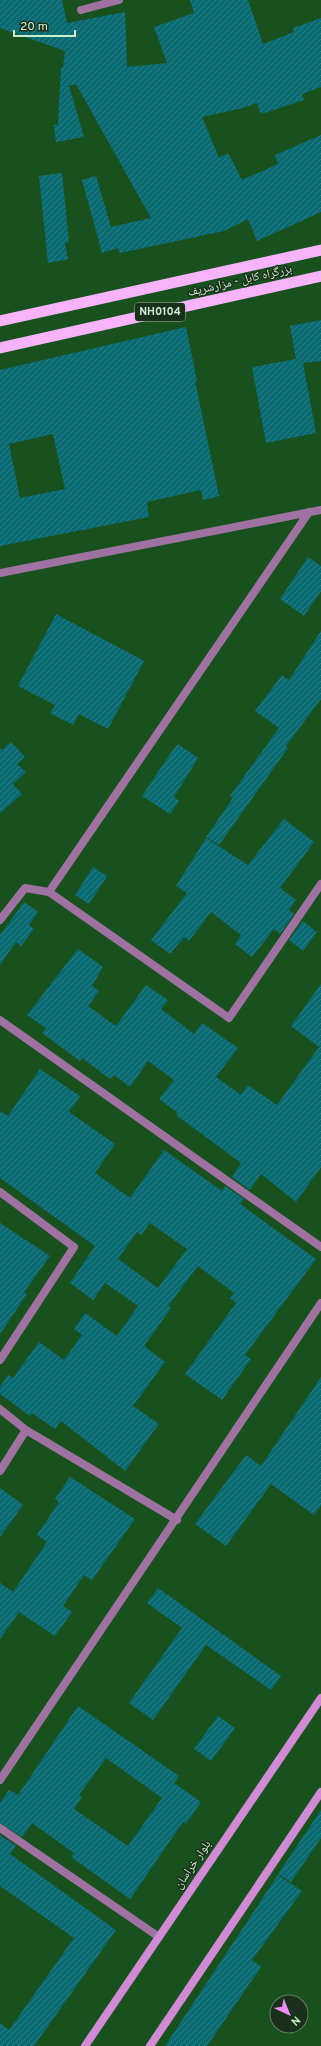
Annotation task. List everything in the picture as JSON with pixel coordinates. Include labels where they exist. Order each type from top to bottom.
[{"type":"highway","name":"بزرگراه کابل - مزارشریف","points":[[0,321],[321,250]]},
{"type":"highway","name":"بزرگراه کابل - مزارشریف","points":[[0,348],[321,276]]},
{"type":"main road","name":"بلوار خراسان","points":[[85,2046],[321,1698]]},
{"type":"main road","points":[[150,2046],[321,1792]]},
{"type":"street","points":[[81,10],[119,0]]},
{"type":"street","points":[[0,573],[321,510]]},
{"type":"street","points":[[49,892],[309,512]]},
{"type":"street","points":[[0,920],[25,888],[49,892],[229,1018],[321,884]]},
{"type":"street","points":[[0,1020],[321,1247]]},
{"type":"street","points":[[0,1192],[74,1247],[0,1360]]},
{"type":"street","points":[[0,1780],[177,1520],[321,1303]]},
{"type":"street","points":[[0,1409],[26,1430],[177,1520]]},
{"type":"street","points":[[0,1471],[26,1430]]},
{"type":"street","points":[[0,1828],[159,1937]]},
{"type":"building","points":[[0,0],[62,0],[67,23],[125,12],[127,67],[167,63],[154,27],[194,13],[190,0],[248,0],[263,44],[294,32],[293,28],[321,18],[321,87],[302,94],[304,100],[261,114],[257,103],[243,108],[202,117],[219,158],[228,153],[242,180],[278,164],[275,155],[321,135],[321,212],[257,241],[248,219],[224,231],[120,253],[118,248],[102,253],[82,180],[96,176],[111,227],[151,218],[76,84],[69,86],[84,137],[56,142],[54,125],[58,125],[61,67],[63,67],[65,51],[0,28]]},
{"type":"building","points":[[62,173],[69,242],[65,243],[68,259],[48,263],[39,176]]},
{"type":"building","points":[[321,320],[321,361],[303,363],[316,433],[266,443],[252,367],[296,359],[290,326]]},
{"type":"building","points":[[186,327],[197,381],[195,381],[219,496],[203,500],[201,490],[147,502],[149,517],[0,546],[0,370]],"holes":[[[53,434],[65,489],[20,498],[9,444]]]},
{"type":"building","points":[[308,557],[321,566],[321,591],[304,616],[280,599]]},
{"type":"building","points":[[56,614],[144,661],[108,729],[79,714],[73,725],[50,713],[55,705],[18,686]]},
{"type":"building","points":[[321,631],[321,699],[286,746],[288,748],[219,845],[206,837],[233,798],[230,796],[279,728],[255,711],[282,675],[289,680]]},
{"type":"building","points":[[11,742],[25,757],[17,764],[26,772],[13,784],[22,794],[0,813],[0,748],[2,750]]},
{"type":"building","points":[[178,744],[198,758],[174,797],[179,801],[170,814],[142,796]]},
{"type":"building","points":[[284,819],[314,842],[280,888],[296,900],[289,910],[294,914],[280,934],[274,929],[252,957],[235,944],[241,935],[211,912],[189,941],[184,937],[170,954],[151,940],[187,893],[176,886],[206,838],[248,865]]},
{"type":"building","points":[[93,867],[107,876],[89,904],[75,895]]},
{"type":"building","points":[[24,902],[38,912],[29,925],[34,929],[21,946],[16,942],[0,965],[0,935]]},
{"type":"building","points":[[303,921],[317,932],[303,951],[289,940]]},
{"type":"building","points":[[78,949],[103,967],[92,986],[99,991],[88,1006],[116,1026],[146,985],[168,1000],[161,1009],[194,1034],[202,1023],[238,1048],[216,1077],[241,1095],[248,1085],[277,1105],[319,1047],[291,1026],[321,984],[321,1167],[296,1202],[261,1174],[250,1190],[232,1177],[241,1163],[176,1115],[178,1113],[159,1099],[174,1080],[148,1061],[130,1087],[114,1075],[110,1079],[82,1058],[80,1061],[42,1033],[46,1028],[27,1015]]},
{"type":"building","points":[[40,1069],[80,1096],[69,1112],[115,1144],[95,1173],[130,1198],[164,1150],[222,1191],[225,1186],[244,1199],[240,1204],[316,1259],[245,1355],[251,1359],[222,1400],[185,1374],[236,1303],[230,1298],[234,1293],[198,1266],[168,1306],[171,1308],[144,1346],[165,1362],[133,1406],[159,1424],[125,1471],[61,1421],[55,1429],[32,1413],[30,1416],[0,1394],[0,1387],[8,1375],[13,1378],[39,1342],[64,1360],[82,1335],[74,1329],[85,1313],[117,1336],[138,1306],[105,1283],[93,1300],[70,1283],[95,1246],[0,1178],[0,1111],[8,1116]],"holes":[[[150,1223],[187,1249],[158,1288],[118,1259],[137,1232],[141,1235]]]},
{"type":"building","points":[[0,1223],[50,1256],[24,1292],[27,1294],[0,1334]]},
{"type":"building","points":[[321,1377],[321,1505],[314,1515],[271,1484],[226,1546],[195,1524],[246,1455],[261,1466]]},
{"type":"building","points":[[70,1477],[135,1519],[92,1580],[84,1575],[63,1606],[72,1612],[55,1636],[19,1612],[0,1639],[0,1583],[13,1592],[47,1542],[37,1535],[59,1502],[55,1499]]},
{"type":"building","points":[[0,1488],[23,1505],[0,1537]]},
{"type":"building","points":[[158,1588],[281,1676],[271,1690],[206,1645],[153,1720],[129,1703],[182,1628],[147,1603]]},
{"type":"building","points":[[78,1706],[179,1776],[174,1783],[201,1802],[186,1824],[183,1822],[130,1899],[71,1857],[74,1853],[32,1823],[22,1837],[0,1823],[0,1803],[9,1790],[18,1795]],"holes":[[[106,1758],[162,1798],[128,1846],[74,1809],[82,1797],[79,1795]]]},
{"type":"building","points":[[218,1716],[235,1728],[211,1761],[194,1749]]},
{"type":"building","points":[[321,1810],[321,1838],[291,1882],[278,1874]]},
{"type":"building","points":[[0,1835],[16,1846],[10,1854],[116,1930],[34,2046],[0,2046],[0,2023],[9,2030],[74,1938],[0,1886]]},
{"type":"building","points":[[278,1875],[302,1891],[252,1960],[261,1967],[207,2046],[165,2046]]}]
